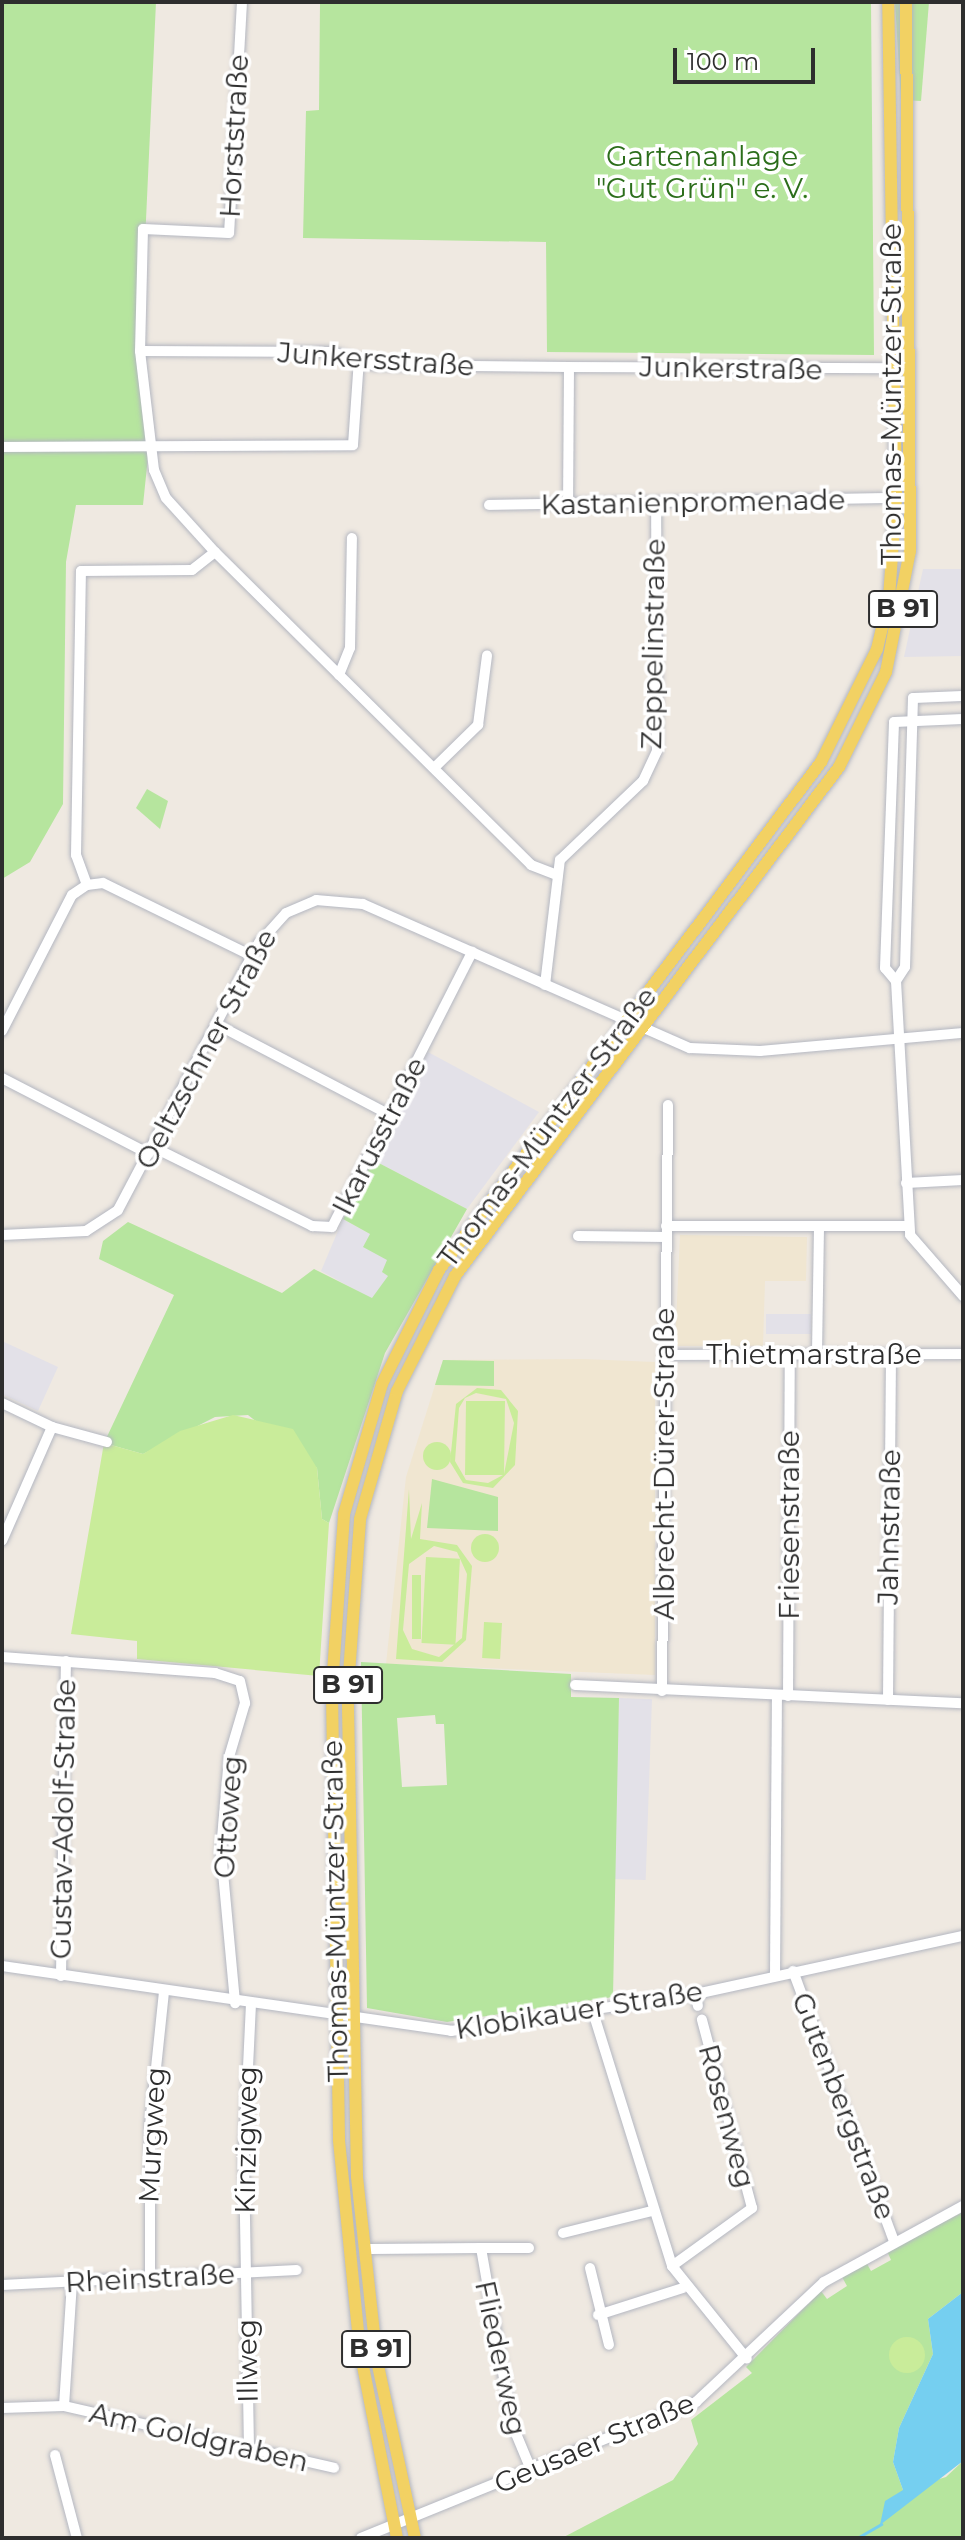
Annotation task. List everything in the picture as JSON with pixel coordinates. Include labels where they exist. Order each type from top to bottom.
[{"type":"main road","name":"Thomas-Müntzer-Straße","points":[[396,2532],[349,2268],[335,2018],[334,1582],[355,1468],[395,1355],[474,1217],[627,1020],[848,719],[884,626],[896,498],[888,2]]},
{"type":"main road","name":"Thomas-Müntzer-Straße","points":[[415,2538],[366,2280],[351,2020],[348,1688],[355,1554],[371,1472],[411,1359],[424,1332],[487,1226],[643,1030],[839,767],[898,632],[910,551],[906,2]]},
{"type":"street","name":"Horststraße","points":[[140,351],[143,229],[229,233],[242,2]]},
{"type":"street","name":"Junkersstraße","points":[[140,351],[332,352],[373,365],[569,367]]},
{"type":"street","points":[[140,351],[149,447],[166,498],[215,552],[531,865],[554,874],[545,985]]},
{"type":"street","points":[[2,447],[353,445],[359,359]]},
{"type":"street","name":"Junkerstraße","points":[[569,367],[894,368]]},
{"type":"street","points":[[568,506],[569,367]]},
{"type":"street","name":"Kastanienpromenade","points":[[489,505],[896,498]]},
{"type":"street","name":"Zeppelinstraße","points":[[554,874],[560,860],[643,781],[657,751],[656,504]]},
{"type":"street","points":[[339,675],[350,648],[352,538]]},
{"type":"street","points":[[87,885],[76,855],[81,571],[192,570],[215,552]]},
{"type":"street","points":[[434,768],[478,725],[487,656]]},
{"type":"street","points":[[963,696],[915,695],[911,719],[905,967],[896,981],[896,1039],[909,1226],[918,1252],[963,1296]]},
{"type":"street","points":[[896,981],[885,968],[894,722],[963,719]]},
{"type":"street","points":[[2,1031],[72,895],[87,885],[103,883],[252,956]]},
{"type":"street","name":"Oeltzschner Straße","points":[[2,1235],[94,1228],[123,1204],[252,956],[286,913],[334,898],[472,952],[627,1020],[643,1030],[710,1052],[963,1033]]},
{"type":"street","name":"Ikarusstraße","points":[[151,1150],[326,1230],[390,1115],[472,952]]},
{"type":"street","points":[[216,1024],[390,1115]]},
{"type":"street","points":[[2,1078],[151,1150]]},
{"type":"street","name":"Albrecht-Dürer-Straße","points":[[662,1691],[668,1105]]},
{"type":"street","points":[[906,1183],[963,1180]]},
{"type":"street","points":[[578,1236],[909,1226]]},
{"type":"street","points":[[817,1354],[819,1229]]},
{"type":"street","name":"Friesenstraße","points":[[775,1975],[790,1354]]},
{"type":"street","name":"Thietmarstraße","points":[[665,1355],[963,1354]]},
{"type":"street","name":"Jahnstraße","points":[[888,1700],[891,1355]]},
{"type":"street","points":[[2,1403],[52,1427],[107,1442]]},
{"type":"street","points":[[2,1541],[52,1427]]},
{"type":"street","name":"Ottoweg","points":[[2,1657],[215,1673],[240,1681],[246,1692],[229,1757],[221,1851],[235,2003]]},
{"type":"street","name":"Gustav-Adolf-Straße","points":[[61,1976],[66,1661]]},
{"type":"street","points":[[575,1685],[963,1703]]},
{"type":"street","name":"Klobikauer Straße","points":[[2,1966],[251,2006],[451,2031],[593,2012],[696,1994],[963,1936]]},
{"type":"street","name":"Gutenbergstraße","points":[[793,1971],[894,2241]]},
{"type":"street","name":"Murgweg","points":[[150,2278],[150,2125],[164,1992]]},
{"type":"street","name":"Rosenweg","points":[[696,1994],[698,2006]]},
{"type":"street","name":"Kinzigweg","points":[[244,2274],[251,2006]]},
{"type":"street","points":[[593,2012],[652,2211],[672,2266],[683,2288],[747,2359]]},
{"type":"street","name":"Rosenweg","points":[[672,2266],[752,2208],[702,2020]]},
{"type":"street","name":"Geusaer Straße","points":[[361,2538],[396,2532],[410,2519],[671,2415],[747,2359],[824,2282],[963,2206]]},
{"type":"street","points":[[563,2233],[652,2211]]},
{"type":"street","name":"Fliederweg","points":[[479,2246],[512,2424],[532,2472]]},
{"type":"street","points":[[370,2249],[529,2248]]},
{"type":"street","points":[[590,2268],[598,2315],[609,2345]]},
{"type":"street","name":"Rheinstraße","points":[[2,2285],[297,2270]]},
{"type":"street","name":"Illweg","points":[[244,2274],[249,2448]]},
{"type":"street","name":"Am Goldgraben","points":[[64,2406],[72,2282]]},
{"type":"street","points":[[598,2315],[683,2288]]},
{"type":"street","name":"Am Goldgraben","points":[[2,2408],[64,2406],[334,2468]]},
{"type":"street","points":[[55,2455],[77,2538]]},
{"type":"shaded area","points":[[923,569],[963,569],[963,656],[904,657]]},
{"type":"shaded area","points":[[428,1052],[539,1112],[467,1209],[373,1160]]},
{"type":"shaded area","points":[[343,1219],[370,1234],[387,1260],[389,1276],[372,1299],[321,1271]]},
{"type":"shaded area","points":[[680,1235],[807,1237],[806,1281],[765,1281],[763,1346],[675,1346]]},
{"type":"shaded area","points":[[766,1314],[811,1314],[811,1334],[766,1334]]},
{"type":"shaded area","points":[[2,1341],[58,1367],[38,1411],[2,1394]]},
{"type":"shaded area","points":[[443,1360],[655,1362],[655,1675],[386,1664],[406,1477]]},
{"type":"shaded area","points":[[619,1698],[652,1699],[646,1880],[613,1879]]},
{"type":"green space","points":[[2,2],[156,2],[140,351],[149,447],[143,505],[76,505],[66,562],[63,804],[30,862],[2,879]]},
{"type":"green space","name":"Gartenanlage \"Gut Grün\" e. V.","points":[[320,2],[871,2],[874,355],[547,352],[546,242],[303,238],[306,111],[319,110]]},
{"type":"green space","points":[[895,2],[929,2],[921,101],[901,100]]},
{"type":"green space","points":[[147,789],[168,801],[160,829],[136,808]]},
{"type":"green space","points":[[373,1160],[467,1209],[385,1353],[329,1523],[322,1519],[317,1468],[248,1415],[215,1417],[143,1454],[104,1443],[174,1295],[99,1259],[103,1241],[128,1222],[282,1293],[314,1269],[372,1298],[388,1276],[382,1272],[387,1260],[363,1247],[370,1234],[343,1219]]},
{"type":"green space","points":[[443,1360],[494,1361],[494,1386],[435,1385]]},
{"type":"green space","points":[[477,1388],[501,1390],[518,1411],[515,1465],[493,1488],[463,1483],[450,1462],[456,1404]],"holes":[[[476,1393],[506,1399],[514,1423],[504,1474],[505,1401],[466,1401],[465,1475],[503,1475],[488,1483],[466,1480],[455,1461],[459,1408],[465,1398]]]},
{"type":"green space","points":[[233,1415],[293,1429],[317,1468],[322,1519],[329,1523],[319,1676],[137,1659],[137,1641],[71,1634],[104,1443],[143,1454],[180,1431]]},
{"type":"green space","points":[[437,1442],[447,1446],[451,1456],[447,1466],[437,1470],[427,1466],[423,1456],[427,1446]]},
{"type":"green space","points":[[432,1479],[498,1497],[498,1531],[427,1528]]},
{"type":"green space","points":[[409,1489],[411,1539],[422,1503],[420,1539],[457,1545],[472,1566],[466,1640],[442,1662],[396,1659]],"holes":[[[434,1546],[457,1552],[467,1574],[462,1638],[439,1657],[412,1649],[403,1630],[409,1564]]]},
{"type":"green space","points":[[485,1534],[495,1538],[499,1548],[495,1558],[485,1562],[475,1558],[471,1548],[475,1538]]},
{"type":"green space","points":[[426,1557],[460,1559],[455,1645],[421,1643]]},
{"type":"green space","points":[[412,1575],[421,1575],[421,1639],[412,1639]]},
{"type":"green space","points":[[484,1622],[502,1623],[500,1659],[482,1658]]},
{"type":"green space","points":[[361,1662],[571,1674],[571,1697],[619,1698],[613,1997],[447,2022],[367,2008]],"holes":[[[435,1715],[436,1724],[444,1724],[447,1785],[402,1787],[397,1718]]]},
{"type":"green space","points":[[963,2212],[963,2292],[928,2319],[933,2354],[899,2428],[893,2462],[903,2490],[946,2477],[963,2461],[963,2538],[562,2538],[673,2480],[698,2444],[691,2420],[752,2373],[746,2367],[821,2291],[827,2299],[847,2286],[842,2277],[866,2262],[871,2271],[891,2260],[887,2251]]},
{"type":"green space","points":[[907,2337],[920,2342],[925,2355],[920,2368],[907,2373],[894,2368],[889,2355],[894,2342]]},
{"type":"water","points":[[963,2292],[963,2461],[880,2525],[885,2501],[903,2490],[893,2462],[899,2428],[933,2354],[928,2319]]},
{"type":"waterway","points":[[857,2538],[881,2524]]}]
